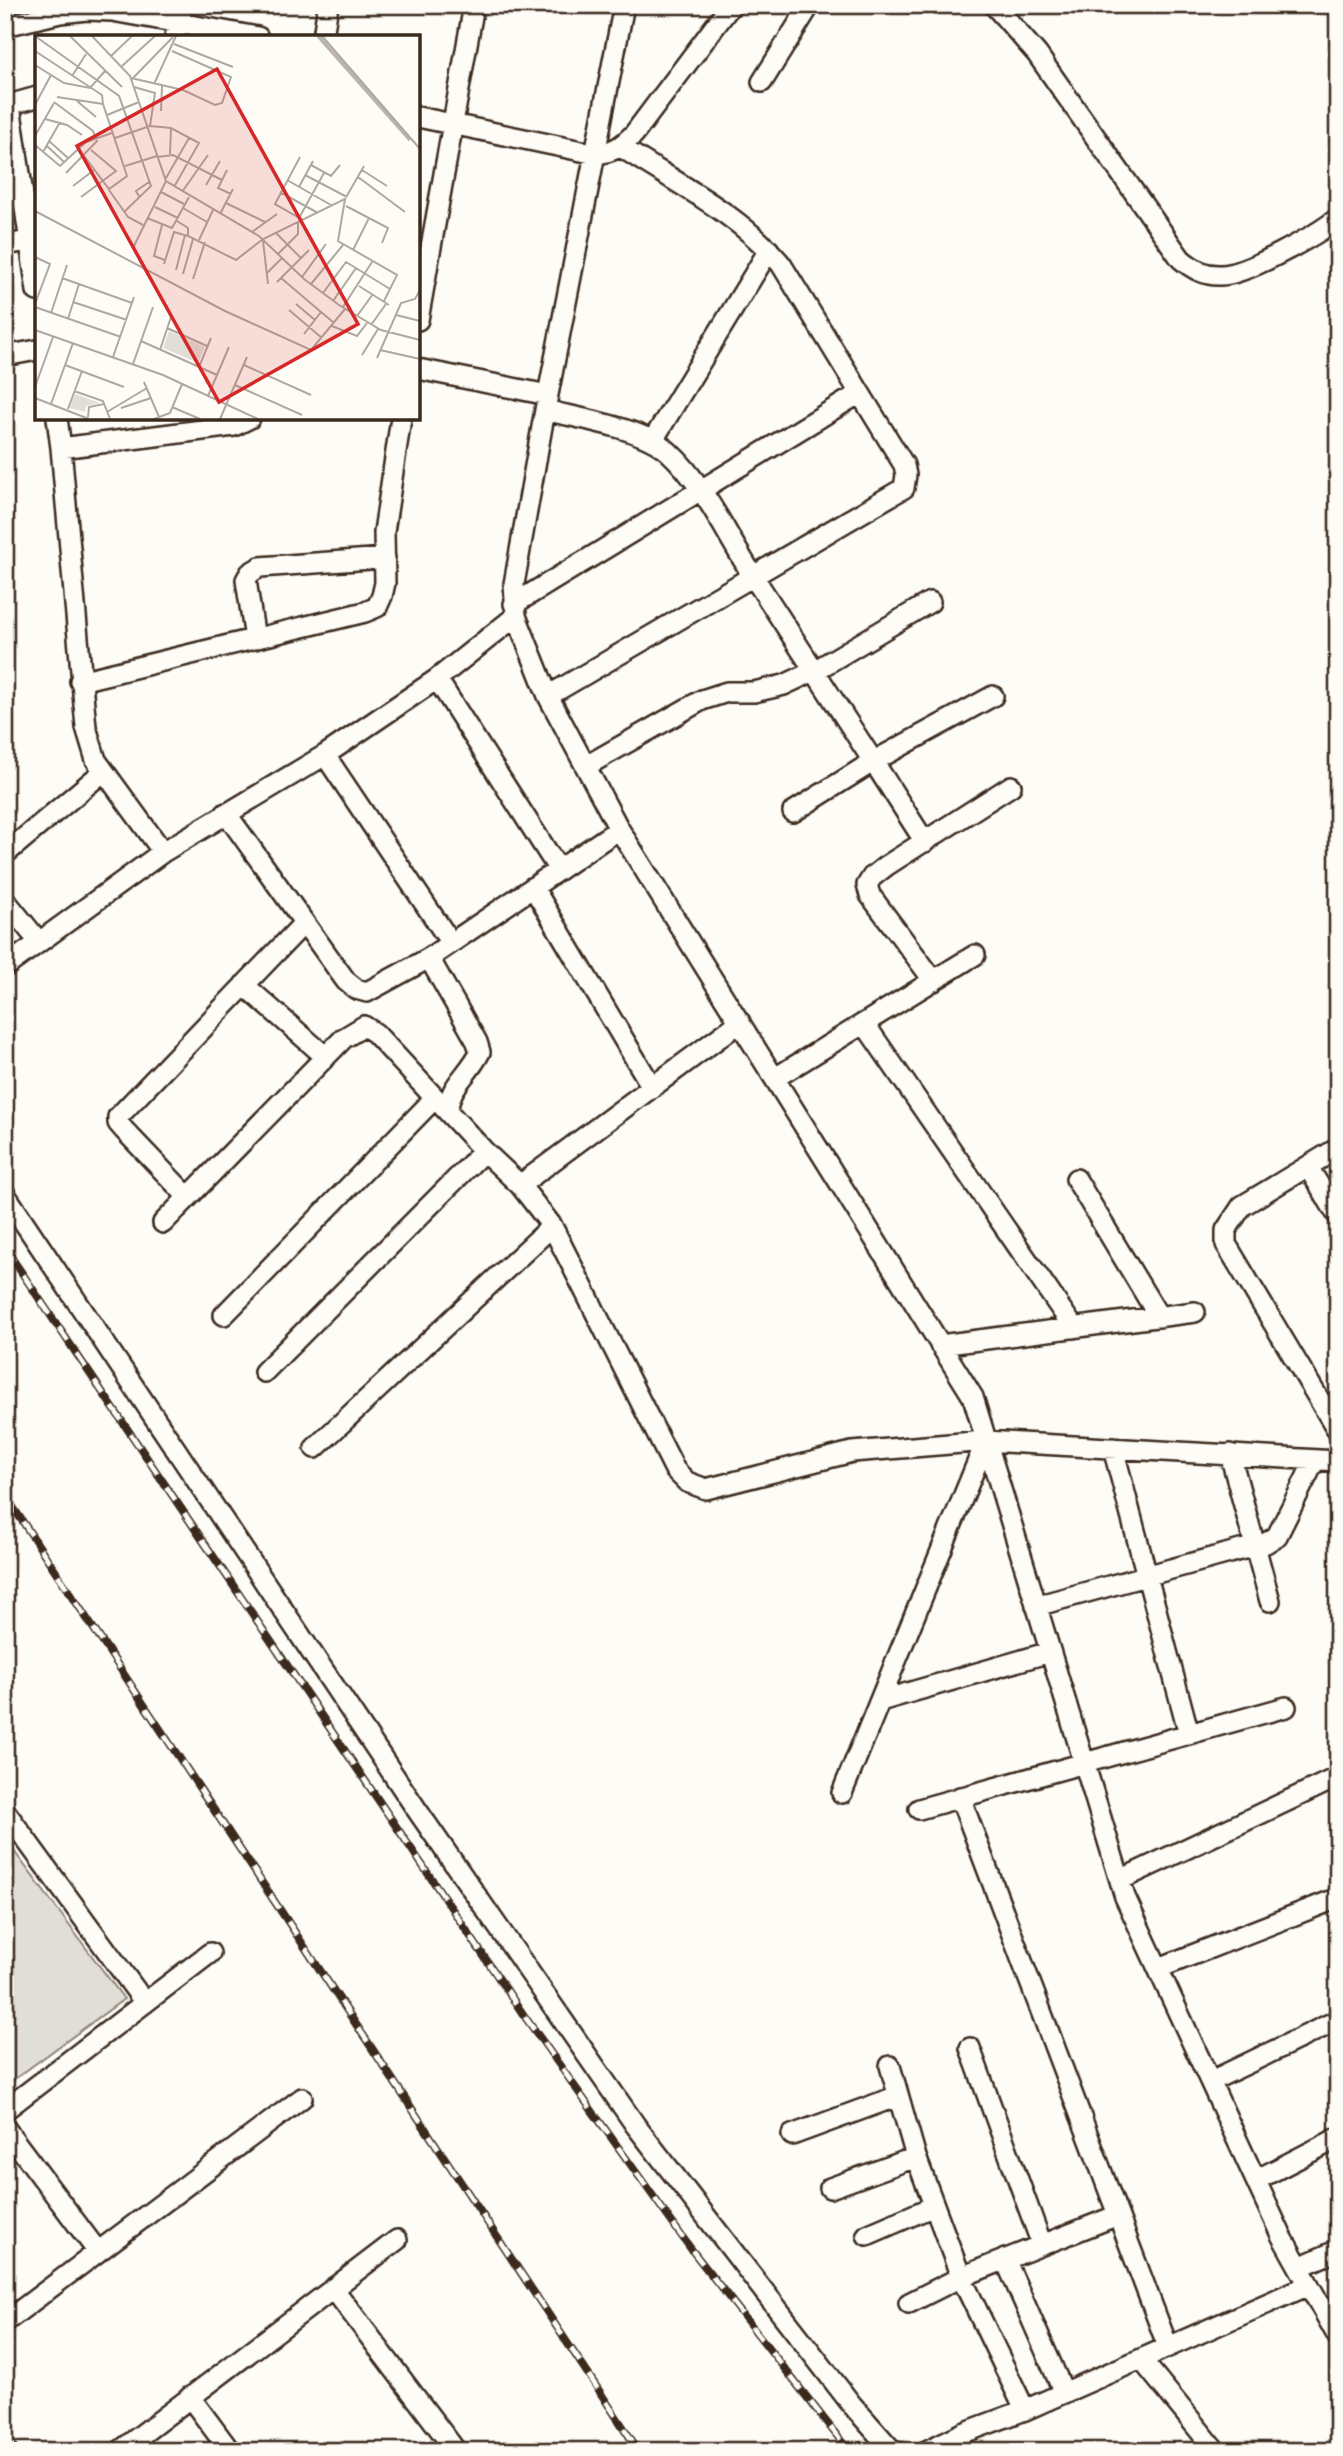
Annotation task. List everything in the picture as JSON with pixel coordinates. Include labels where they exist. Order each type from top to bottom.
[{"type":"street","points":[[323,35],[328,5]]},
{"type":"street","points":[[420,309],[474,5]]},
{"type":"street","points":[[624,5],[546,403],[514,584],[515,610],[548,696],[619,829],[973,1397],[1125,1897],[1256,2180],[1299,2267],[1338,2337]]},
{"type":"street","points":[[420,117],[596,154],[609,152],[621,147],[654,110],[731,5]]},
{"type":"street","points":[[762,82],[810,5]]},
{"type":"street","points":[[994,5],[1037,54],[1181,259],[1190,267],[1205,274],[1222,275],[1239,271],[1313,236],[1338,218]]},
{"type":"street","points":[[5,26],[60,13],[87,10],[179,21],[248,35]]},
{"type":"street","points":[[35,98],[8,105],[35,278]]},
{"type":"street","points":[[548,696],[904,488],[906,475],[904,465],[781,264],[769,250],[739,223],[621,147]]},
{"type":"street","points":[[5,245],[29,241]]},
{"type":"street","points":[[653,440],[769,250]]},
{"type":"street","points":[[5,356],[35,351]]},
{"type":"street","points":[[420,370],[546,403],[633,432],[653,440],[670,452],[700,490],[925,842]]},
{"type":"street","points":[[5,967],[163,852],[326,755],[437,680],[515,610],[700,490],[860,393]]},
{"type":"street","points":[[57,420],[86,727],[96,760],[163,852]]},
{"type":"street","points":[[61,448],[234,426],[246,420]]},
{"type":"street","points":[[80,681],[377,607],[385,583],[384,532],[401,420]]},
{"type":"street","points":[[255,639],[246,580],[250,573],[260,567],[384,558]]},
{"type":"street","points":[[586,766],[702,700],[727,692],[769,690],[816,670],[930,602]]},
{"type":"street","points":[[437,680],[559,870]]},
{"type":"street","points":[[793,812],[874,761],[993,696]]},
{"type":"street","points":[[326,755],[452,943]]},
{"type":"street","points":[[5,853],[104,771]]},
{"type":"street","points":[[934,981],[870,895],[867,885],[879,872],[1011,786]]},
{"type":"street","points":[[226,814],[346,981],[356,989],[367,992],[429,958],[619,829]]},
{"type":"street","points":[[533,887],[652,1087]]},
{"type":"street","points":[[5,900],[39,942]]},
{"type":"street","points":[[188,1197],[118,1124],[118,1117],[304,923]]},
{"type":"street","points":[[775,1078],[975,955]]},
{"type":"street","points":[[224,1315],[441,1105],[453,1087],[473,1067],[480,1052],[477,1042],[429,958]]},
{"type":"street","points":[[244,985],[326,1057]]},
{"type":"street","points":[[520,1185],[740,1022]]},
{"type":"street","points":[[864,1023],[1074,1328]]},
{"type":"street","points":[[163,1223],[344,1038],[364,1026],[376,1033],[484,1151],[520,1185],[552,1226],[675,1470],[687,1482],[706,1489],[852,1452],[986,1440],[1338,1461]]},
{"type":"street","points":[[1338,1149],[1242,1206],[1226,1230],[1226,1244],[1338,1431]]},
{"type":"street","points":[[264,1372],[484,1151]]},
{"type":"street","points":[[1308,1167],[1338,1216]]},
{"type":"street","points":[[1076,1179],[1159,1317]]},
{"type":"street","points":[[5,1194],[417,1810],[636,2126],[852,2405],[890,2448],[897,2451]]},
{"type":"street","points":[[315,1448],[552,1226]]},
{"type":"street","points":[[940,1345],[1195,1312]]},
{"type":"street","points":[[842,1793],[986,1440]]},
{"type":"street","points":[[1113,1448],[1189,1734]]},
{"type":"street","points":[[1230,1454],[1270,1601]]},
{"type":"street","points":[[1037,1606],[1266,1543],[1277,1536],[1315,1460]]},
{"type":"street","points":[[880,1701],[1050,1652]]},
{"type":"street","points":[[919,1809],[1286,1707]]},
{"type":"street","points":[[1120,1880],[1338,1777]]},
{"type":"street","points":[[960,1797],[1168,2347]]},
{"type":"street","points":[[5,1811],[145,2003]]},
{"type":"street","points":[[1159,1968],[1338,1898]]},
{"type":"street","points":[[5,2110],[210,1953]]},
{"type":"street","points":[[1211,2081],[1338,2020]]},
{"type":"street","points":[[970,2048],[1042,2245]]},
{"type":"street","points":[[890,2066],[916,2157],[961,2277],[1024,2410]]},
{"type":"street","points":[[792,2135],[898,2096]]},
{"type":"street","points":[[5,2322],[302,2098]]},
{"type":"street","points":[[5,2128],[98,2252]]},
{"type":"street","points":[[1256,2180],[1338,2138]]},
{"type":"street","points":[[830,2188],[916,2157]]},
{"type":"street","points":[[867,2235],[934,2206]]},
{"type":"street","points":[[909,2303],[961,2277],[1118,2215]]},
{"type":"street","points":[[120,2451],[397,2240]]},
{"type":"street","points":[[1299,2267],[1338,2250]]},
{"type":"street","points":[[1005,2259],[1064,2393]]},
{"type":"street","points":[[926,2451],[1309,2285]]},
{"type":"street","points":[[334,2288],[456,2451]]},
{"type":"street","points":[[1141,2359],[1209,2449]]},
{"type":"street","points":[[190,2397],[230,2451]]},
{"type":"shaded area","points":[[5,1839],[124,1999],[5,2086]]},
{"type":"railway","points":[[5,1248],[525,2017],[691,2249],[849,2451]]},
{"type":"railway","points":[[5,1495],[639,2451]]}]
